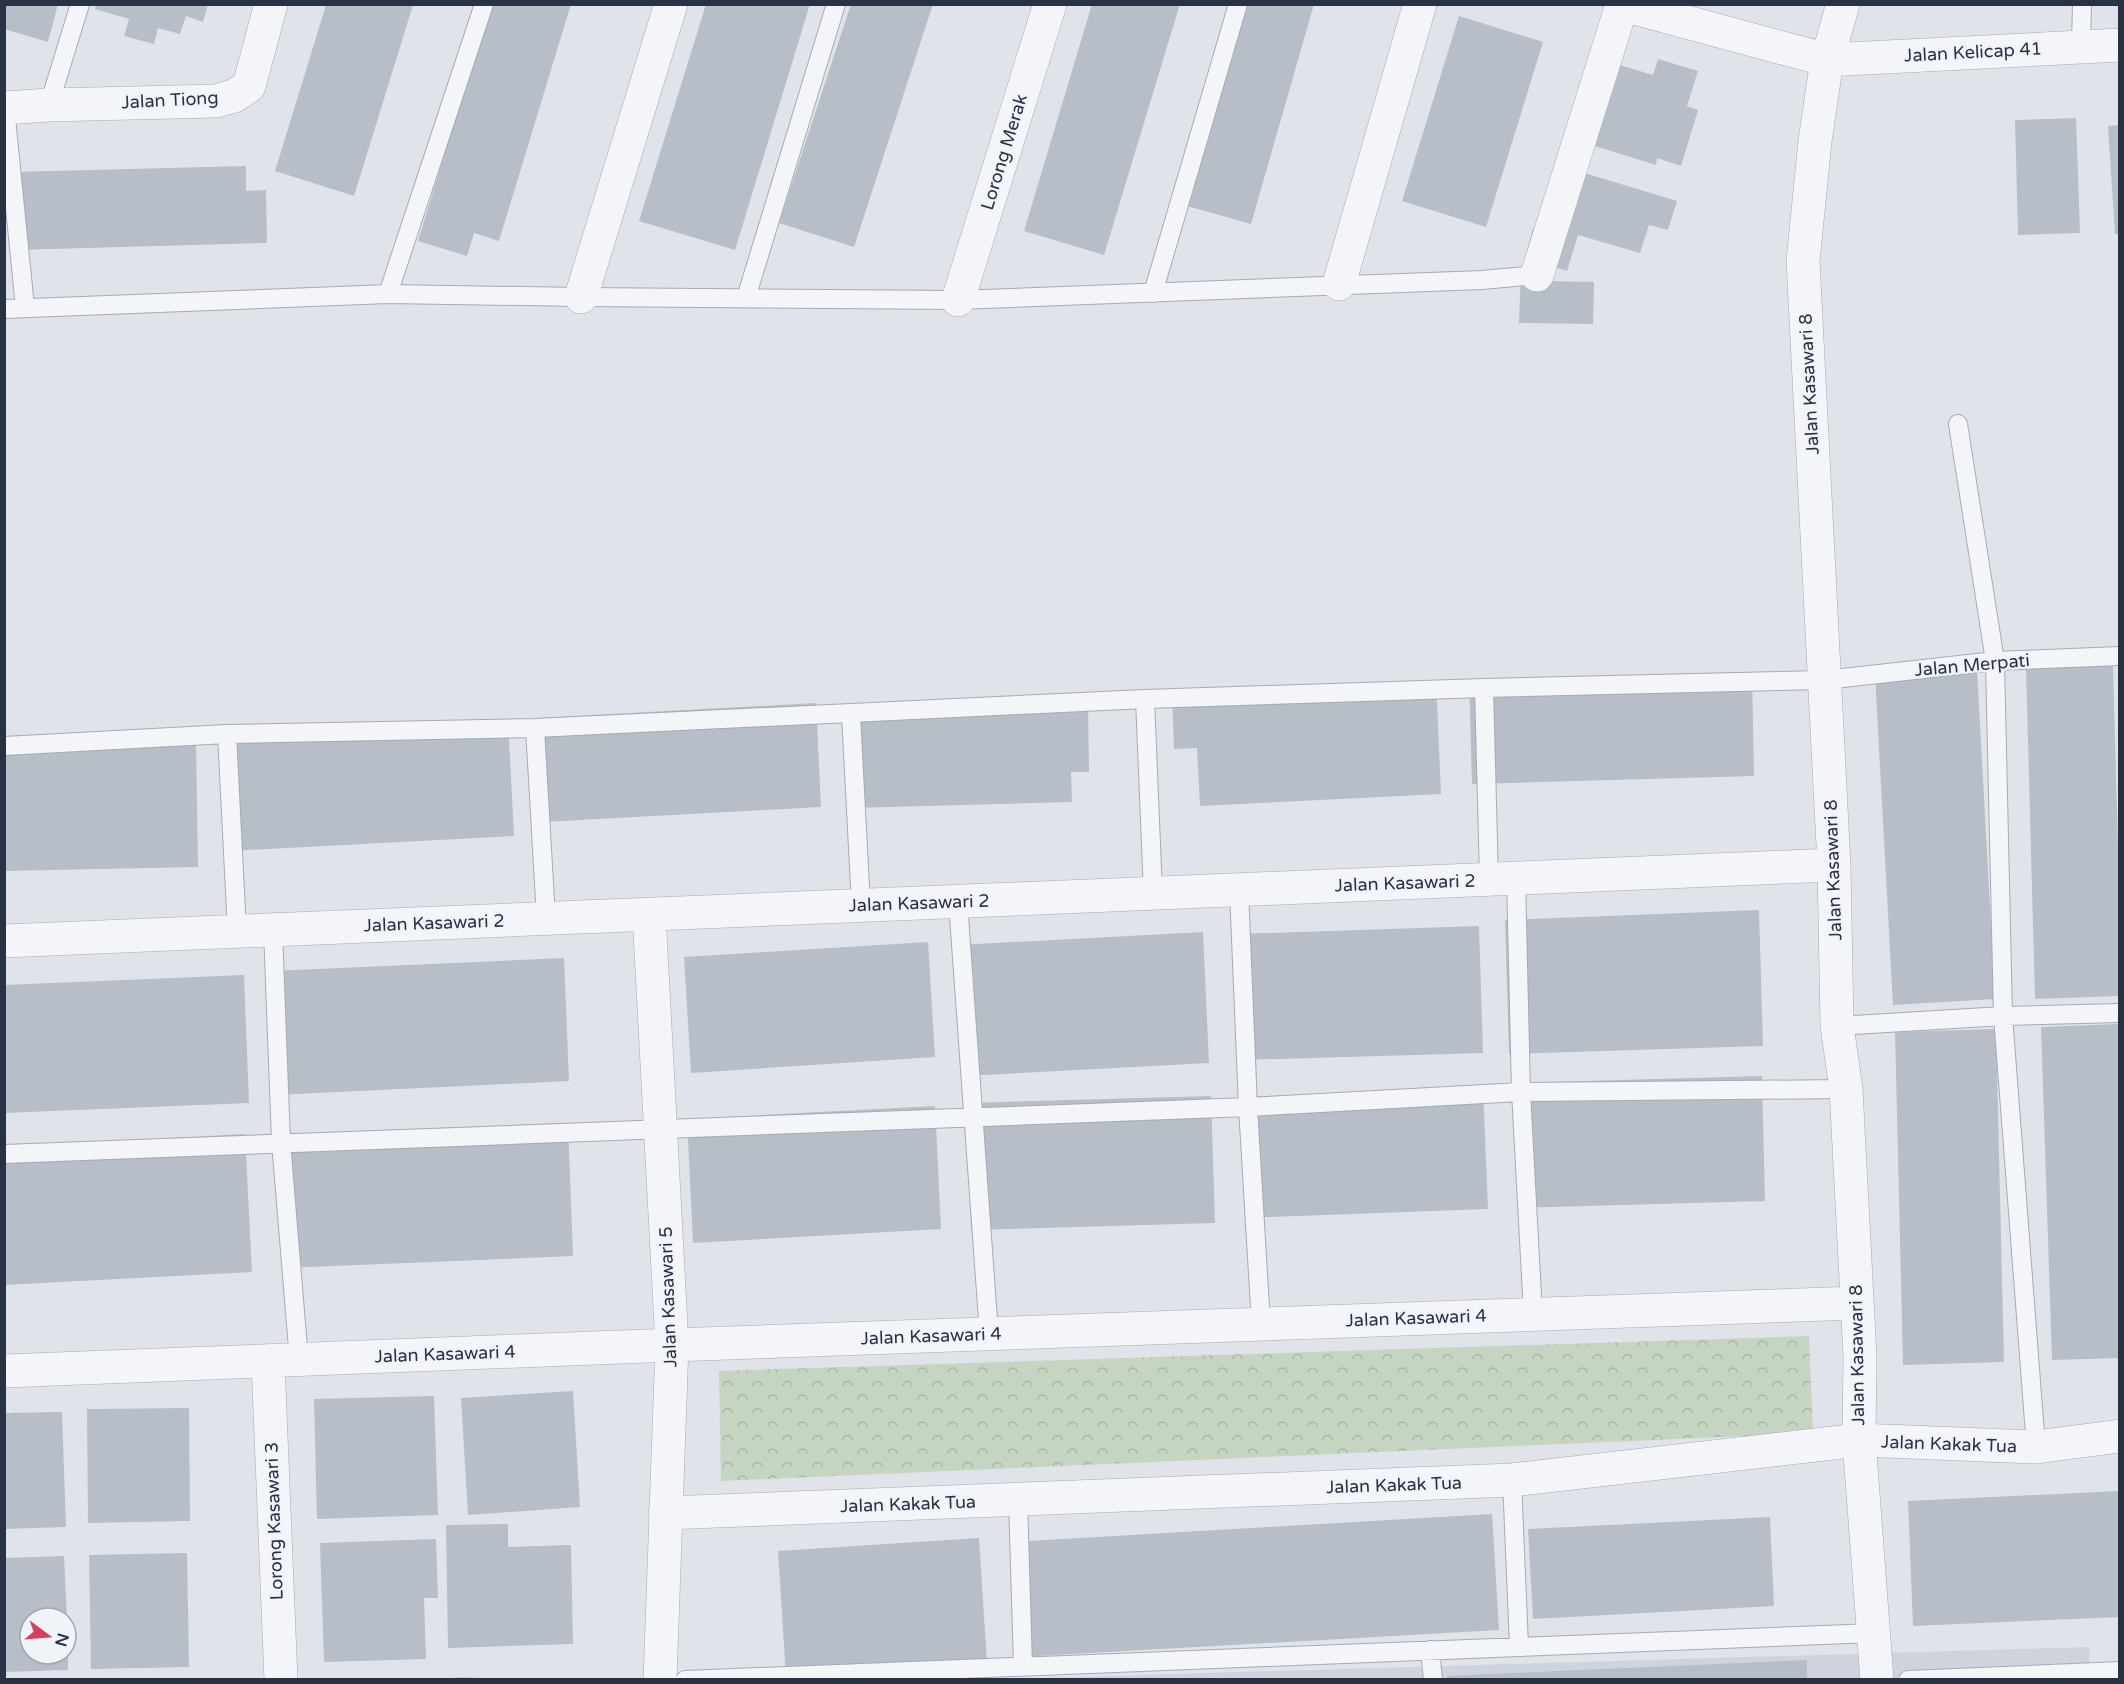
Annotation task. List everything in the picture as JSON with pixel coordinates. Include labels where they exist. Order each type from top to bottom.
[{"type":"street","name":"Jalan Tiong","points":[[5,108],[216,100],[234,96],[249,86],[271,4]]},
{"type":"street","points":[[581,297],[671,4]]},
{"type":"street","name":"Lorong Merak","points":[[958,300],[1050,4]]},
{"type":"street","points":[[1339,284],[1420,4]]},
{"type":"street","name":"Jalan Kasawari 8","points":[[1843,4],[1827,60],[1815,141],[1803,261],[1834,865],[1837,1026],[1846,1089],[1860,1356],[1859,1440],[1877,1680]]},
{"type":"street","points":[[1537,275],[1621,5]]},
{"type":"street","name":"Jalan Kelicap 41","points":[[1621,5],[1827,60],[2120,45]]},
{"type":"street","name":"Jalan Kasawari 2","points":[[4,940],[1834,865]]},
{"type":"street","name":"Jalan Kasawari 5","points":[[649,914],[672,1345],[660,1680]]},
{"type":"street","name":"Jalan Kasawari 4","points":[[4,1371],[1857,1303]]},
{"type":"street","name":"Lorong Kasawari 3","points":[[281,1680],[284,1361]]},
{"type":"street","name":"Jalan Kakak Tua","points":[[665,1513],[1512,1480],[1859,1440],[2036,1447],[2120,1436]]},
{"type":"lane","points":[[49,105],[80,4]]},
{"type":"lane","points":[[388,294],[484,4]]},
{"type":"lane","points":[[746,298],[836,4]]},
{"type":"lane","points":[[1153,293],[1238,4]]},
{"type":"lane","points":[[2081,46],[2082,4]]},
{"type":"lane","points":[[5,108],[25,307]]},
{"type":"lane","points":[[4,309],[388,294],[958,300],[1482,280],[1537,275]]},
{"type":"lane","points":[[1958,424],[1995,661],[2003,1016],[2036,1447]]},
{"type":"lane","name":"Jalan Merpati","points":[[4,747],[227,734],[535,728],[851,715],[1145,699],[1825,680],[1995,661],[2120,656]]},
{"type":"lane","points":[[1484,688],[1521,1092],[1533,1314]]},
{"type":"lane","points":[[1145,699],[1153,893]]},
{"type":"lane","points":[[851,715],[861,905]]},
{"type":"lane","points":[[535,728],[546,918]]},
{"type":"lane","points":[[227,734],[237,931]]},
{"type":"lane","points":[[1239,890],[1248,1107],[1261,1324]]},
{"type":"lane","points":[[958,902],[989,1334]]},
{"type":"lane","points":[[273,930],[281,1143],[284,1361]]},
{"type":"lane","points":[[1837,1026],[2003,1016],[2120,1013]]},
{"type":"lane","points":[[4,1154],[1248,1107],[1521,1092],[1846,1089]]},
{"type":"lane","points":[[1512,1480],[1518,1646]]},
{"type":"lane","points":[[1018,1500],[1023,1666]]},
{"type":"lane","points":[[685,1680],[1023,1666],[1062,1672],[1430,1650],[1874,1633]]},
{"type":"lane","points":[[1430,1650],[1433,1680]]},
{"type":"lane","points":[[1908,1680],[2087,1676],[2120,1671]]},
{"type":"shaded area","points":[[2089,1647],[2091,1679],[971,1680]]},
{"type":"green space","points":[[1809,1336],[1813,1433],[721,1481],[719,1371]]},
{"type":"building","points":[[4,4],[58,4],[48,42],[4,29]]},
{"type":"building","points":[[96,4],[208,4],[203,22],[186,16],[180,34],[158,28],[154,44],[124,36],[129,19],[95,9]]},
{"type":"building","points":[[490,4],[571,4],[499,241],[474,233],[467,256],[418,241]]},
{"type":"building","points":[[706,4],[810,4],[735,250],[639,221]]},
{"type":"building","points":[[851,4],[933,4],[854,247],[779,223]]},
{"type":"building","points":[[1092,4],[1180,4],[1104,255],[1024,231]]},
{"type":"building","points":[[1230,4],[1314,4],[1251,224],[1173,202]]},
{"type":"building","points":[[326,5],[413,5],[354,196],[275,171]]},
{"type":"building","points":[[1459,16],[1543,42],[1486,227],[1402,201]]},
{"type":"building","points":[[1658,59],[1698,71],[1687,106],[1698,110],[1681,166],[1657,158],[1656,165],[1579,141],[1603,60],[1653,75]]},
{"type":"building","points":[[2076,118],[2080,233],[2018,235],[2015,120]]},
{"type":"building","points":[[2120,125],[2120,234],[2115,234],[2108,126]]},
{"type":"building","points":[[246,166],[246,191],[266,190],[267,243],[14,250],[12,172]]},
{"type":"building","points":[[1568,168],[1677,201],[1668,230],[1649,225],[1640,253],[1578,235],[1567,271],[1525,258],[1533,228],[1548,233]]},
{"type":"building","points":[[1521,269],[1545,281],[1594,282],[1593,324],[1519,323]]},
{"type":"building","points":[[2113,665],[2120,996],[2035,999],[2026,668]]},
{"type":"building","points":[[1977,670],[1995,999],[1893,1005],[1875,675]]},
{"type":"building","points":[[1752,672],[1754,776],[1472,784],[1469,679]]},
{"type":"building","points":[[1436,680],[1441,794],[1200,806],[1197,748],[1174,749],[1172,693]]},
{"type":"building","points":[[1088,702],[1089,772],[1071,772],[1072,802],[853,808],[851,709]]},
{"type":"building","points":[[816,703],[821,807],[543,822],[538,718]]},
{"type":"building","points":[[508,720],[514,836],[228,851],[223,735]]},
{"type":"building","points":[[196,740],[198,867],[4,871],[4,745]]},
{"type":"building","points":[[1759,910],[1763,1046],[1509,1054],[1505,920]]},
{"type":"building","points":[[1479,926],[1483,1053],[1240,1060],[1236,934]]},
{"type":"building","points":[[1203,932],[1209,1063],[964,1076],[958,945]]},
{"type":"building","points":[[928,942],[935,1057],[691,1073],[684,957]]},
{"type":"building","points":[[564,958],[569,1081],[276,1095],[272,971]]},
{"type":"building","points":[[244,975],[249,1103],[4,1113],[4,985]]},
{"type":"building","points":[[2120,1024],[2120,1358],[2052,1360],[2041,1027]]},
{"type":"building","points":[[1996,1029],[2004,1362],[1903,1365],[1895,1032]]},
{"type":"building","points":[[1762,1076],[1765,1201],[1519,1208],[1516,1083]]},
{"type":"building","points":[[1483,1088],[1488,1209],[1245,1218],[1240,1097]]},
{"type":"building","points":[[1211,1096],[1215,1223],[971,1230],[968,1103]]},
{"type":"building","points":[[935,1106],[941,1229],[693,1243],[687,1119]]},
{"type":"building","points":[[568,1123],[573,1256],[285,1268],[281,1134]]},
{"type":"building","points":[[245,1134],[252,1272],[4,1285],[4,1147]]},
{"type":"building","points":[[573,1391],[580,1507],[468,1515],[461,1398]]},
{"type":"building","points":[[434,1396],[438,1515],[317,1519],[314,1399]]},
{"type":"building","points":[[189,1408],[190,1521],[88,1523],[87,1409]]},
{"type":"building","points":[[62,1412],[66,1527],[4,1529],[4,1413]]},
{"type":"building","points":[[2120,1491],[2120,1617],[1913,1626],[1908,1501]]},
{"type":"building","points":[[1492,1514],[1499,1630],[1019,1657],[1012,1542]]},
{"type":"building","points":[[1770,1517],[1774,1606],[1533,1619],[1528,1529]]},
{"type":"building","points":[[508,1524],[508,1547],[571,1545],[573,1644],[448,1648],[446,1525]]},
{"type":"building","points":[[979,1538],[987,1663],[786,1676],[778,1551]]},
{"type":"building","points":[[436,1539],[438,1598],[424,1598],[426,1659],[324,1662],[320,1543]]},
{"type":"building","points":[[187,1553],[189,1667],[91,1669],[89,1555]]},
{"type":"building","points":[[64,1556],[66,1606],[18,1606],[18,1666],[68,1666],[68,1670],[4,1672],[4,1558]]},
{"type":"building","points":[[1807,1660],[1807,1680],[1447,1680],[1447,1676]]},
{"type":"building","points":[[455,1677],[481,1678],[481,1680],[455,1680]]}]
